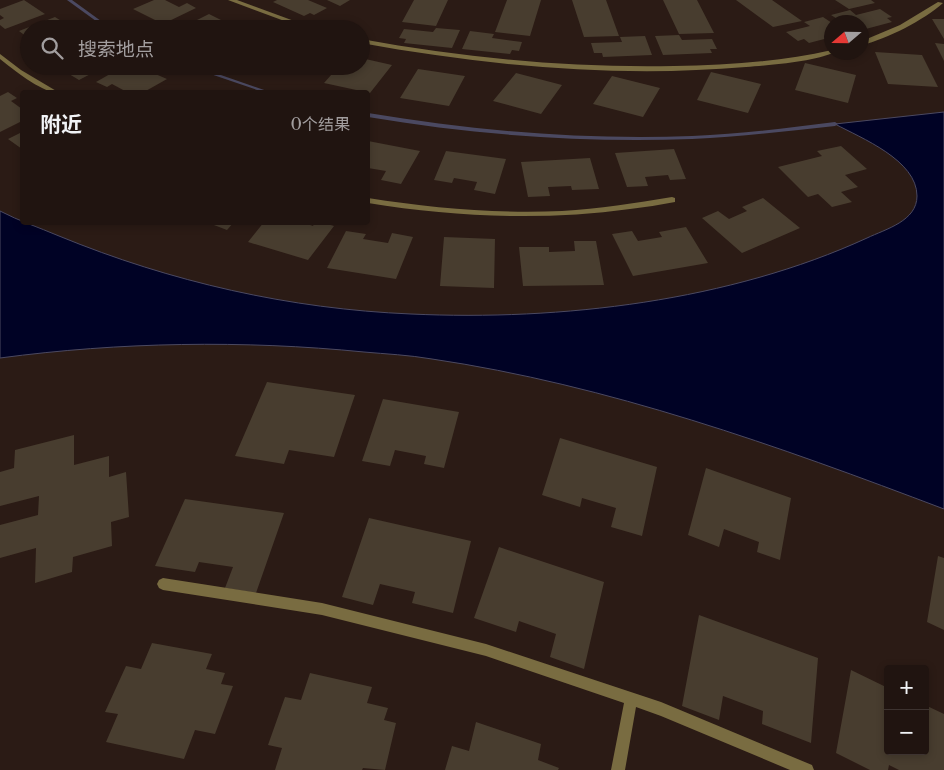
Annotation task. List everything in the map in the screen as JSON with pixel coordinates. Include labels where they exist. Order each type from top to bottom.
[{"type":"lane","points":[[231,0],[288,20]]},
{"type":"lane","points":[[931,0],[942,3]]},
{"type":"lane","points":[[869,40],[919,19],[942,3]]},
{"type":"lane","points":[[370,43],[423,53],[494,63],[568,68],[643,70],[767,63],[824,53]]},
{"type":"lane","points":[[0,56],[20,72]]},
{"type":"lane","points":[[26,75],[52,90]]},
{"type":"lane","points":[[370,202],[419,209],[483,213],[548,214],[611,209],[672,200]]},
{"type":"lane","points":[[163,584],[322,609],[486,650],[661,709],[807,770]]},
{"type":"lane","points":[[618,770],[631,699]]},
{"type":"water","points":[[944,112],[944,509],[755,441],[628,401],[498,370],[432,359],[319,348],[227,344],[136,346],[0,358],[0,211],[20,221],[20,225],[31,225],[144,267],[188,280],[276,299],[366,311],[411,314],[526,314],[585,310],[702,292],[759,277],[814,260],[867,238],[906,218],[916,205],[917,196],[915,183],[908,172],[886,152],[835,124]]},
{"type":"building","points":[[24,0],[45,14],[29,20],[20,20],[20,23],[5,29],[0,25],[0,20],[4,18],[0,15],[0,9]]},
{"type":"building","points":[[154,0],[165,0],[179,7],[187,3],[196,8],[171,20],[155,20],[133,9]]},
{"type":"building","points":[[277,0],[308,0],[327,8],[314,15],[310,13],[304,16],[273,2]]},
{"type":"building","points":[[327,0],[350,0],[340,6]]},
{"type":"building","points":[[414,0],[448,0],[436,26],[402,22]]},
{"type":"building","points":[[507,0],[541,0],[530,36],[495,32]]},
{"type":"building","points":[[572,0],[606,0],[619,36],[584,37]]},
{"type":"building","points":[[663,0],[697,0],[714,33],[679,34]]},
{"type":"building","points":[[736,0],[772,0],[802,21],[773,27]]},
{"type":"building","points":[[835,0],[871,0],[875,3],[849,9]]},
{"type":"building","points":[[880,9],[892,17],[887,18],[892,22],[869,28],[869,15],[856,15]]},
{"type":"building","points":[[850,10],[856,15],[831,15]]},
{"type":"building","points":[[209,14],[221,20],[197,20]]},
{"type":"building","points":[[55,17],[60,20],[47,20]]},
{"type":"building","points":[[824,18],[824,39],[809,43],[804,39],[798,41],[786,32],[810,26],[804,22]]},
{"type":"building","points":[[932,19],[944,19],[944,39]]},
{"type":"building","points":[[436,28],[460,30],[452,48],[404,43],[406,39],[399,38],[404,29],[433,32]]},
{"type":"building","points":[[470,31],[494,34],[492,38],[522,42],[519,51],[512,50],[510,54],[462,49]]},
{"type":"building","points":[[679,35],[682,40],[712,39],[717,49],[710,49],[712,53],[663,55],[655,36]]},
{"type":"building","points":[[645,36],[652,55],[603,57],[602,53],[594,53],[591,43],[622,42],[620,37]]},
{"type":"building","points":[[935,43],[944,44],[944,61]]},
{"type":"building","points":[[875,52],[922,55],[938,87],[888,84]]},
{"type":"building","points":[[370,60],[392,65],[370,93],[370,90],[356,90],[324,83],[331,75],[370,75]]},
{"type":"building","points":[[805,63],[856,75],[848,103],[795,90]]},
{"type":"building","points":[[418,69],[465,76],[449,106],[400,98]]},
{"type":"building","points":[[711,72],[761,84],[748,113],[697,100]]},
{"type":"building","points":[[516,73],[562,85],[541,114],[493,101]]},
{"type":"building","points":[[71,75],[89,75],[79,80]]},
{"type":"building","points":[[108,75],[158,75],[167,79],[148,90],[123,90],[112,84],[107,87],[96,82]]},
{"type":"building","points":[[612,76],[660,88],[643,117],[593,104]]},
{"type":"building","points":[[8,92],[17,98],[11,101],[20,108],[20,122],[0,132],[0,96]]},
{"type":"building","points":[[20,133],[20,148],[8,139]]},
{"type":"building","points":[[370,141],[420,151],[401,184],[381,180],[386,171],[370,168]]},
{"type":"building","points":[[841,146],[867,169],[845,175],[858,187],[841,192],[852,202],[832,207],[818,194],[808,197],[778,167],[822,156],[817,151]]},
{"type":"building","points":[[674,149],[686,179],[670,180],[668,175],[645,177],[648,186],[627,187],[615,153]]},
{"type":"building","points":[[446,151],[506,159],[495,194],[474,190],[477,182],[454,178],[452,183],[434,180]]},
{"type":"building","points":[[590,158],[599,189],[572,190],[571,186],[548,187],[550,196],[528,197],[521,162]]},
{"type":"building","points":[[763,198],[800,228],[742,253],[702,218],[718,211],[729,219],[747,211],[742,207]]},
{"type":"building","points":[[214,225],[231,225],[227,230]]},
{"type":"building","points":[[262,225],[334,226],[308,260],[248,242]]},
{"type":"building","points":[[686,227],[708,263],[633,276],[612,234],[632,231],[638,241],[662,237],[659,232]]},
{"type":"building","points":[[346,231],[366,234],[363,239],[388,243],[392,233],[413,237],[396,279],[327,268]]},
{"type":"building","points":[[444,237],[495,239],[494,288],[440,286]]},
{"type":"building","points":[[574,241],[596,241],[604,285],[523,286],[519,247],[549,247],[549,252],[575,251]]},
{"type":"building","points":[[267,382],[355,395],[334,457],[289,450],[284,464],[235,456]]},
{"type":"building","points":[[383,399],[459,412],[444,468],[424,464],[426,456],[395,450],[390,466],[362,461]]},
{"type":"building","points":[[74,435],[74,465],[109,456],[109,477],[126,472],[129,517],[111,522],[112,546],[73,557],[72,572],[35,583],[36,548],[0,558],[0,525],[38,515],[39,496],[0,506],[0,472],[14,468],[15,450]]},
{"type":"building","points":[[560,438],[657,467],[642,536],[611,527],[616,508],[582,498],[580,507],[542,495]]},
{"type":"building","points":[[706,468],[791,498],[780,560],[757,552],[759,542],[724,529],[719,547],[688,535]]},
{"type":"building","points":[[185,499],[284,513],[256,593],[225,588],[233,567],[199,562],[195,572],[155,566]]},
{"type":"building","points":[[369,518],[471,541],[453,613],[412,603],[415,592],[380,584],[373,605],[342,597]]},
{"type":"building","points":[[499,547],[604,582],[584,669],[550,657],[556,634],[519,621],[516,632],[474,618]]},
{"type":"building","points":[[938,556],[944,558],[944,630],[927,622]]},
{"type":"building","points":[[699,615],[818,658],[811,743],[762,724],[763,711],[723,696],[719,720],[682,706]]},
{"type":"building","points":[[152,643],[212,654],[206,669],[225,673],[221,684],[233,686],[215,734],[195,730],[184,759],[106,742],[118,714],[105,712],[126,666],[141,669]]},
{"type":"building","points":[[851,670],[884,686],[884,755],[929,755],[929,707],[944,714],[944,770],[899,770],[889,765],[888,770],[870,770],[836,753]]},
{"type":"building","points":[[310,673],[372,687],[367,703],[388,708],[384,720],[396,723],[385,770],[363,768],[362,770],[275,770],[282,748],[268,745],[285,697],[301,700]]},
{"type":"building","points":[[476,722],[541,744],[538,760],[559,768],[558,770],[445,770],[452,746],[469,751]]},
{"type":"waterway","points":[[69,0],[97,20]]},
{"type":"waterway","points":[[216,75],[261,90]]},
{"type":"waterway","points":[[370,115],[481,131],[558,137],[634,139],[714,136],[835,124]]}]
